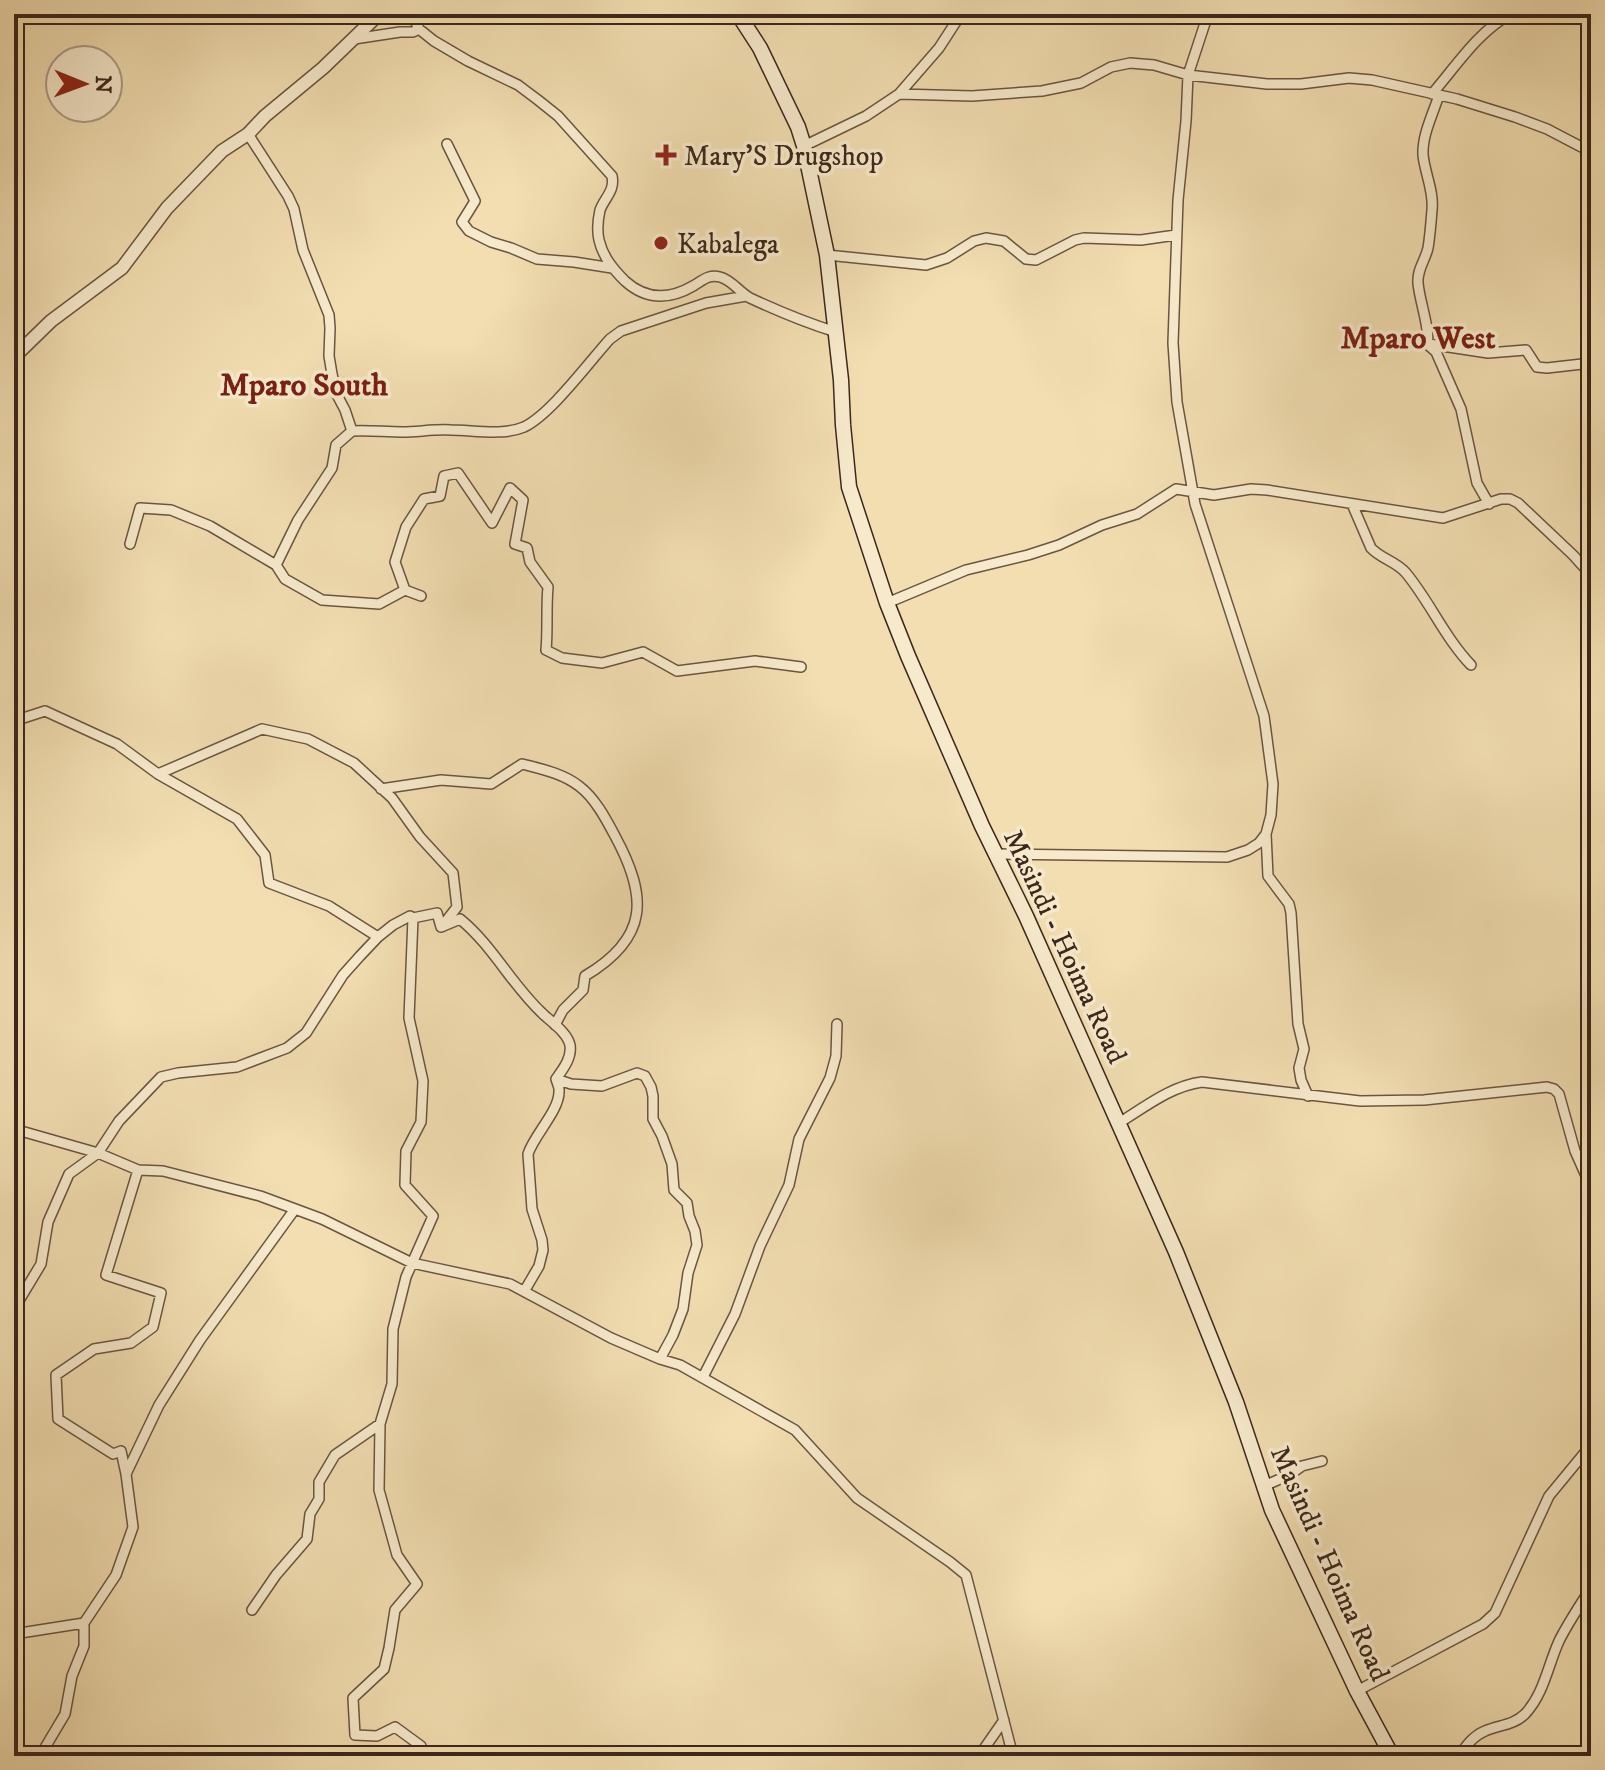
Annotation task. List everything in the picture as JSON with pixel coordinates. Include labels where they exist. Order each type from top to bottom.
[{"type":"main road","name":"Masindi - Hoima Road","points":[[738,14],[760,48],[804,146],[827,255],[849,487],[887,603],[996,854],[1176,1252],[1236,1402],[1272,1510],[1357,1691],[1392,1756]]},
{"type":"main road","name":"Masindi - Hoima Road","points":[[750,14],[783,74],[798,116],[798,127]]},
{"type":"street","points":[[14,357],[51,321],[122,268],[167,208],[222,151],[248,134],[379,14]]},
{"type":"street","points":[[412,14],[419,29],[434,41],[518,85],[558,116],[608,171],[613,187],[601,209],[599,241],[612,268],[630,285],[650,296],[662,297],[684,291],[711,275],[726,278],[746,296],[836,332]]},
{"type":"street","points":[[804,146],[866,116],[899,94],[939,48],[961,14]]},
{"type":"street","points":[[1208,14],[1188,75],[1176,235],[1173,343],[1177,402],[1195,504],[1264,716],[1273,784],[1266,834],[1268,876],[1285,898],[1291,913],[1298,1024],[1304,1049],[1299,1068],[1308,1096]]},
{"type":"street","points":[[1427,344],[1430,336],[1422,308],[1418,273],[1428,249],[1433,206],[1423,154],[1436,94],[1478,38],[1510,14]]},
{"type":"street","points":[[354,39],[419,29]]},
{"type":"street","points":[[899,94],[972,96],[1042,91],[1081,83],[1111,67],[1130,63],[1154,65],[1188,75],[1279,84],[1313,84],[1360,78],[1457,99],[1539,125],[1591,152]]},
{"type":"street","points":[[248,134],[294,209],[303,250],[329,315],[332,374],[336,393],[352,431]]},
{"type":"street","points":[[447,144],[475,201],[462,222],[469,231],[537,259],[612,268]]},
{"type":"street","points":[[827,255],[926,265],[986,238],[1004,241],[1026,259],[1036,260],[1065,244],[1084,238],[1141,240],[1176,235]]},
{"type":"street","points":[[276,565],[298,520],[332,468],[336,445],[352,431],[511,430],[525,426],[544,412],[610,339],[621,331],[706,303],[746,296]]},
{"type":"street","points":[[1427,344],[1488,353],[1526,350],[1537,367],[1591,363]]},
{"type":"street","points":[[1427,344],[1436,352],[1461,409],[1477,483],[1489,504]]},
{"type":"street","points":[[405,590],[395,562],[406,527],[424,499],[440,496],[444,476],[458,473],[492,523],[510,488],[523,500],[515,544],[527,548],[530,562],[548,587],[546,650],[562,658],[602,663],[643,652],[677,671],[755,661],[801,667]]},
{"type":"street","points":[[887,603],[966,570],[1059,545],[1102,525],[1137,514],[1176,489],[1214,495],[1251,489],[1267,490],[1443,518],[1501,499],[1510,499],[1518,503],[1591,575]]},
{"type":"street","points":[[1352,504],[1371,548],[1405,571],[1449,640],[1471,665]]},
{"type":"street","points":[[130,544],[140,508],[171,510],[210,526],[276,565],[285,579],[322,600],[379,604],[405,590],[421,596]]},
{"type":"street","points":[[14,721],[45,711],[117,744],[158,774],[237,819],[265,855],[269,883],[329,906],[378,937]]},
{"type":"street","points":[[158,774],[262,729],[308,739],[354,763],[392,798],[420,837],[453,873],[457,907],[441,927]]},
{"type":"street","points":[[381,789],[441,780],[491,784],[522,764],[551,771],[580,786],[604,815],[628,859],[638,892],[636,921],[620,950],[585,976],[583,990],[563,1010],[555,1025]]},
{"type":"street","points":[[996,854],[1218,858],[1248,850],[1266,834]]},
{"type":"street","points":[[14,1309],[41,1264],[48,1222],[69,1174],[98,1153],[119,1121],[161,1077],[237,1067],[287,1048],[306,1033],[343,975],[393,925],[410,916],[437,913],[441,927]]},
{"type":"street","points":[[413,918],[409,1018],[423,1081],[421,1122],[406,1151],[405,1185],[433,1216],[406,1277],[393,1329],[392,1384],[380,1424],[379,1490],[397,1555],[417,1584],[395,1610],[384,1669],[353,1698],[355,1735],[377,1736],[395,1727],[421,1746],[418,1756]]},
{"type":"street","points":[[441,927],[460,919],[475,932],[528,1000],[569,1041],[568,1061],[556,1079],[560,1093],[528,1154],[532,1209],[543,1250],[539,1266],[525,1290]]},
{"type":"street","points":[[703,1377],[735,1314],[760,1246],[789,1185],[799,1139],[830,1078],[836,1056],[837,1024]]},
{"type":"street","points":[[556,1079],[571,1084],[602,1086],[637,1073],[645,1076],[651,1087],[653,1119],[672,1164],[674,1190],[687,1203],[697,1238],[683,1309],[660,1359]]},
{"type":"street","points":[[1119,1123],[1174,1089],[1202,1082],[1360,1101],[1424,1100],[1547,1087],[1559,1094],[1575,1151],[1591,1187]]},
{"type":"street","points":[[14,1129],[98,1153],[138,1170],[163,1171],[260,1196],[322,1219],[412,1263],[510,1284],[611,1338],[680,1365],[795,1430],[857,1498],[966,1575],[1013,1756]]},
{"type":"street","points":[[40,1756],[65,1714],[72,1676],[84,1646],[84,1623],[116,1575],[133,1527],[121,1451],[113,1454],[58,1419],[56,1375],[94,1349],[131,1343],[153,1327],[161,1293],[106,1275],[138,1170]]},
{"type":"street","points":[[126,1474],[159,1405],[200,1340],[295,1209]]},
{"type":"street","points":[[252,1610],[276,1575],[307,1539],[310,1514],[319,1499],[319,1482],[335,1455],[380,1424]]},
{"type":"street","points":[[1357,1691],[1483,1624],[1495,1613],[1549,1496],[1591,1445]]},
{"type":"street","points":[[1264,1486],[1302,1466],[1322,1461]]},
{"type":"street","points":[[1459,1756],[1478,1735],[1517,1720],[1526,1712],[1542,1687],[1558,1643],[1591,1588]]},
{"type":"street","points":[[14,1634],[84,1623]]},
{"type":"street","points":[[979,1756],[1004,1720]]},
{"type":"place","name":"Mary'S Drugshop","points":[[666,155]]},
{"type":"place","name":"Kabalega","points":[[661,243]]},
{"type":"district","name":"Mparo West","points":[[1418,337]]},
{"type":"district","name":"Mparo South","points":[[304,384]]}]
